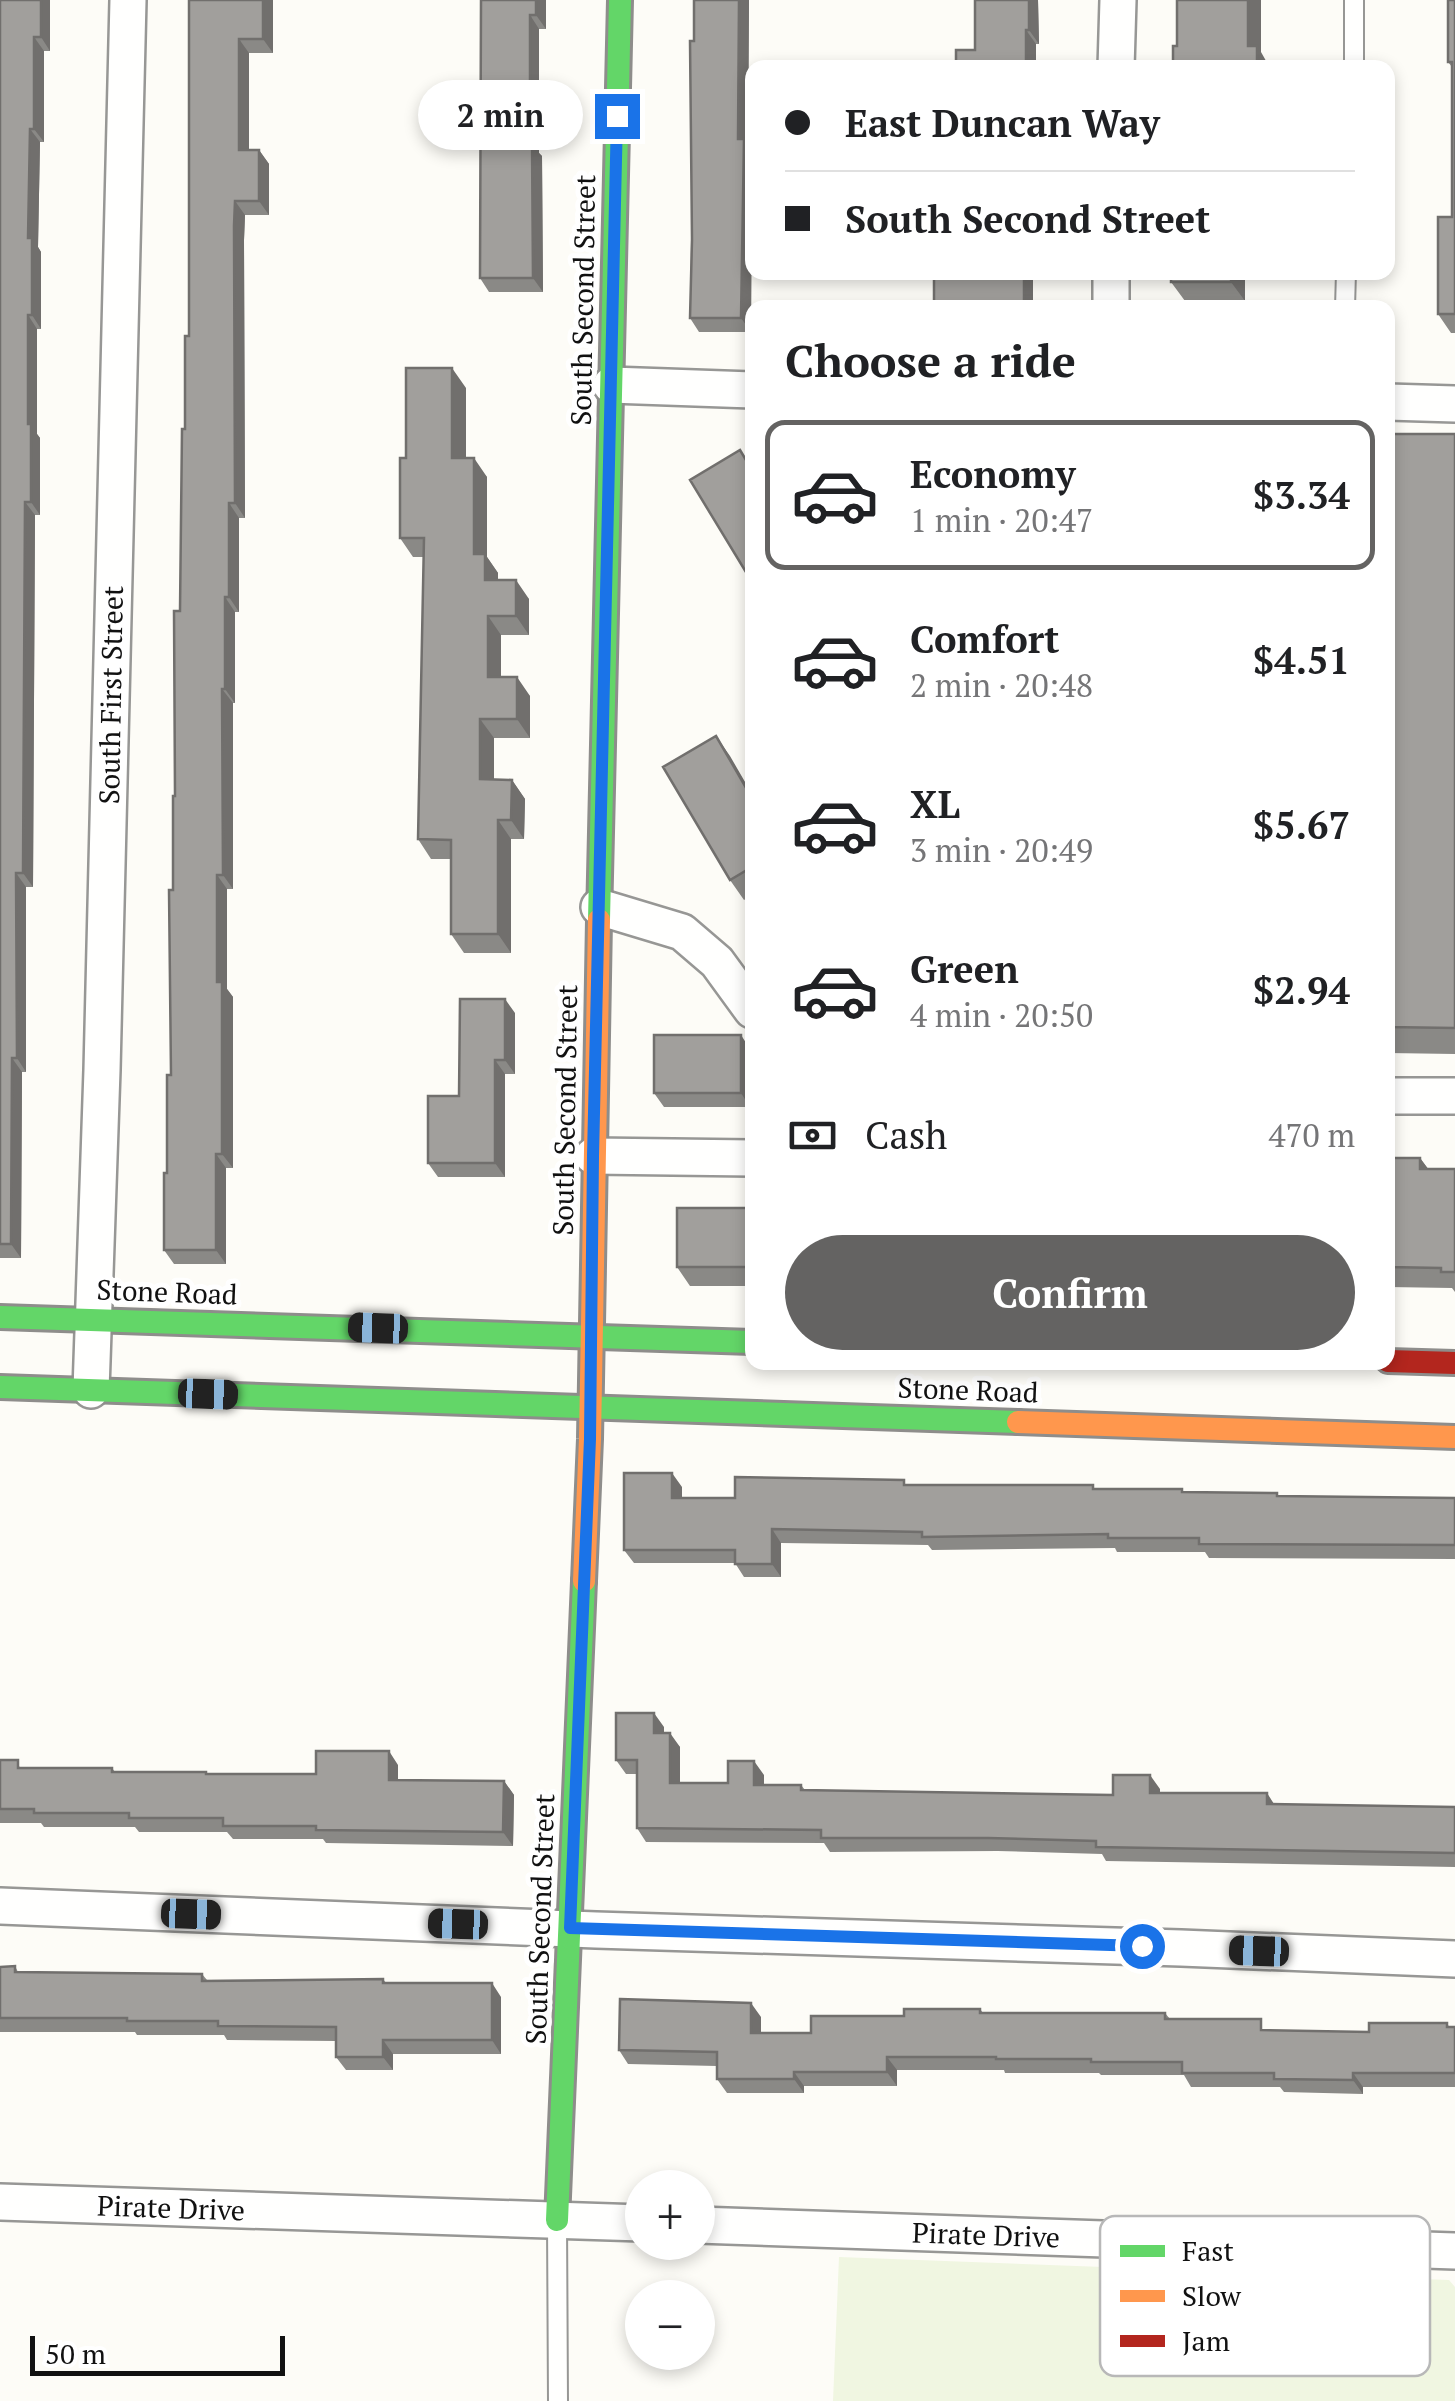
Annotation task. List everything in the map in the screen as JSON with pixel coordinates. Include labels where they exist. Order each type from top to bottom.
[{"type":"main road","name":"South Second Street","points":[[557,2220],[592,1338],[620,0]]},
{"type":"main road","name":"Stone Road","points":[[0,1317],[745,1342]]},
{"type":"main road","points":[[1395,1361],[1455,1363]]},
{"type":"main road","name":"Stone Road","points":[[0,1387],[1455,1437]]},
{"type":"street","name":"South First Street","points":[[91,1390],[128,0]]},
{"type":"street","points":[[1116,60],[1118,0]]},
{"type":"street","points":[[611,385],[745,390]]},
{"type":"street","points":[[1395,402],[1455,404]]},
{"type":"street","points":[[599,907],[682,932],[717,962],[745,1000]]},
{"type":"street","points":[[1395,1096],[1455,1096]]},
{"type":"street","points":[[593,1156],[745,1158]]},
{"type":"street","points":[[0,1906],[1455,1959]]},
{"type":"street","name":"Pirate Drive","points":[[0,2202],[625,2222]]},
{"type":"street","name":"Pirate Drive","points":[[715,2226],[1100,2239]]},
{"type":"street","name":"Pirate Drive","points":[[1430,2251],[1455,2252]]},
{"type":"lane","points":[[1354,0],[1354,60]]},
{"type":"lane","points":[[557,2220],[558,2401]]},
{"type":"green space","points":[[839,2257],[1100,2267],[1100,2376],[1430,2376],[1430,2279],[1449,2280],[1455,2287],[1455,2401],[833,2401]]},
{"type":"building","points":[[0,0],[41,0],[41,37],[34,37],[34,129],[30,129],[31,502],[25,502],[23,873],[16,873],[17,1058],[12,1058],[11,1244],[0,1244]]},
{"type":"building","points":[[189,0],[263,0],[263,39],[239,39],[239,150],[259,150],[259,201],[235,201],[235,503],[229,503],[229,597],[225,597],[222,689],[223,875],[217,875],[217,982],[222,982],[222,1154],[216,1154],[216,1250],[164,1250],[167,1075],[171,1075],[169,890],[173,890],[175,796],[174,611],[180,611],[185,336],[189,336]]},
{"type":"building","points":[[481,0],[536,0],[536,15],[530,15],[533,278],[480,278]]},
{"type":"building","points":[[694,0],[739,0],[738,139],[744,139],[741,318],[690,318],[690,41],[694,41]]},
{"type":"building","points":[[975,0],[1029,0],[1026,60],[956,60],[956,50],[975,50]]},
{"type":"building","points":[[1177,0],[1248,0],[1248,46],[1257,46],[1257,60],[1173,60],[1173,46],[1177,46]]},
{"type":"building","points":[[1448,0],[1455,0],[1455,314],[1438,314],[1438,217],[1452,217]]},
{"type":"building","points":[[934,280],[1024,280],[1024,300],[934,300]]},
{"type":"building","points":[[1171,280],[1231,280],[1231,282]]},
{"type":"building","points":[[406,368],[452,368],[452,458],[474,458],[474,554],[485,554],[485,580],[516,580],[516,616],[488,616],[488,677],[517,677],[517,719],[480,719],[480,779],[512,780],[511,820],[498,820],[498,934],[451,934],[451,840],[418,839],[424,538],[400,538],[400,458],[406,458]]},
{"type":"building","points":[[1395,434],[1455,434],[1455,1028],[1395,1027]]},
{"type":"building","points":[[740,450],[745,458],[745,570],[690,480]]},
{"type":"building","points":[[716,736],[745,786],[745,871],[730,880],[663,767]]},
{"type":"building","points":[[460,999],[505,999],[505,1060],[495,1060],[495,1163],[428,1163],[428,1096],[459,1096]]},
{"type":"building","points":[[654,1035],[741,1035],[741,1093],[654,1093]]},
{"type":"building","points":[[1395,1158],[1420,1158],[1420,1169],[1455,1169],[1455,1272],[1441,1272],[1441,1268],[1395,1267]]},
{"type":"building","points":[[677,1208],[745,1208],[745,1267],[677,1267]]},
{"type":"building","points":[[624,1473],[672,1473],[672,1498],[735,1498],[735,1477],[904,1480],[904,1485],[1093,1485],[1093,1489],[1182,1489],[1277,1496],[1455,1498],[1455,1545],[1199,1544],[1199,1538],[1108,1538],[1108,1534],[922,1537],[922,1532],[772,1529],[772,1564],[735,1564],[735,1550],[624,1550]]},
{"type":"building","points":[[616,1713],[654,1713],[654,1733],[670,1733],[670,1783],[728,1783],[728,1761],[754,1761],[754,1785],[801,1785],[801,1790],[1113,1795],[1113,1775],[1150,1775],[1150,1793],[1267,1793],[1267,1804],[1455,1807],[1455,1853],[1096,1847],[1096,1841],[821,1838],[821,1830],[637,1828],[637,1760],[616,1760]]},
{"type":"building","points":[[316,1751],[389,1751],[389,1780],[504,1781],[503,1832],[223,1826],[223,1818],[129,1818],[129,1813],[0,1809],[0,1760],[18,1760],[18,1768],[316,1774]]},
{"type":"building","points":[[15,1966],[15,1972],[202,1974],[202,1981],[383,1979],[383,1983],[492,1983],[492,2040],[383,2040],[383,2057],[336,2057],[336,2027],[218,2026],[218,2021],[127,2018],[0,2018],[0,1967]]},
{"type":"building","points":[[620,1999],[751,2003],[751,2033],[811,2033],[811,2016],[904,2016],[904,2009],[1165,2013],[1165,2019],[1261,2019],[1261,2030],[1369,2032],[1369,2023],[1447,2023],[1447,2027],[1455,2027],[1455,2073],[1353,2073],[1353,2080],[1274,2079],[1274,2073],[1182,2073],[1182,2062],[887,2057],[887,2072],[794,2072],[794,2079],[717,2079],[717,2052],[619,2050]]},
{"type":"traffic: fast","points":[[599,920],[620,0]]},
{"type":"traffic: fast","points":[[0,1317],[745,1342]]},
{"type":"traffic: fast","points":[[0,1387],[1018,1422]]},
{"type":"traffic: fast","points":[[557,2220],[584,1581]]},
{"type":"traffic: slow","points":[[584,1581],[599,920]]},
{"type":"traffic: slow","points":[[1018,1422],[1455,1437]]},
{"type":"traffic: jam","points":[[1395,1361],[1455,1363]]},
{"type":"route","points":[[617,116],[590,1439],[570,1928],[1142,1946]]}]
